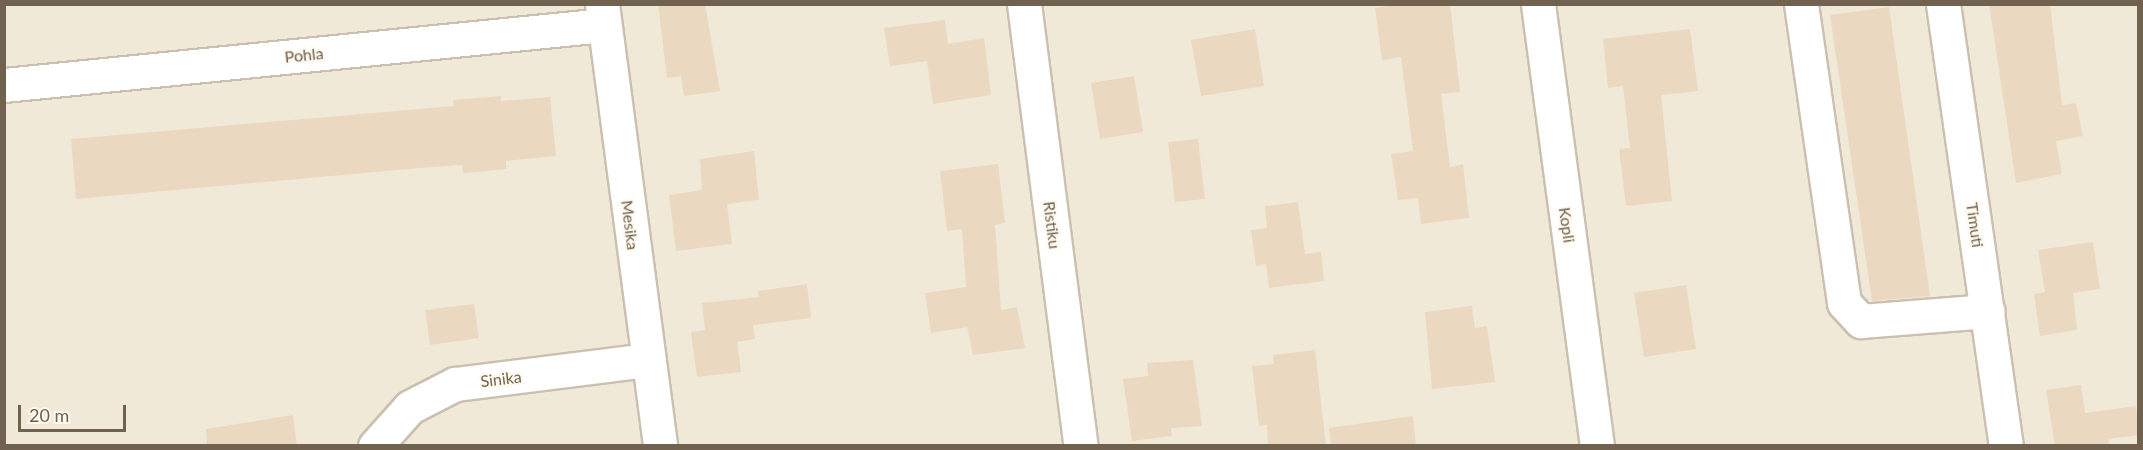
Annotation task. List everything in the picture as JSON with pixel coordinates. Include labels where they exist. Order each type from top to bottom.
[{"type":"street","name":"Ristiku","points":[[1024,4],[1081,446]]},
{"type":"street","name":"Kopli","points":[[1538,4],[1597,446]]},
{"type":"street","points":[[1801,4],[1844,303],[1861,321],[1988,310]]},
{"type":"street","name":"Timuti","points":[[1943,4],[2006,446]]},
{"type":"street","name":"Pohla","points":[[4,85],[603,15]]},
{"type":"street","name":"Mesika","points":[[603,15],[660,446]]},
{"type":"street","name":"Sinika","points":[[375,446],[410,407],[455,384],[648,360]]},
{"type":"shaded area","points":[[5,5],[2138,5],[2138,445],[5,445]]},
{"type":"building","points":[[658,4],[705,4],[720,91],[684,96],[681,76],[667,78]]},
{"type":"building","points":[[1401,4],[1450,4],[1460,92],[1441,94],[1450,167],[1463,164],[1469,218],[1421,224],[1418,198],[1398,200],[1391,154],[1413,151],[1401,57],[1382,60],[1375,8]]},
{"type":"building","points":[[1989,4],[2050,4],[2062,105],[2076,103],[2083,136],[2056,141],[2062,174],[2016,183]]},
{"type":"building","points":[[1889,7],[1930,296],[1872,301],[1830,15]]},
{"type":"building","points":[[945,20],[948,44],[984,38],[991,95],[933,104],[927,61],[890,66],[884,28]]},
{"type":"building","points":[[1255,29],[1264,86],[1201,96],[1191,40]]},
{"type":"building","points":[[1690,29],[1698,91],[1661,95],[1672,201],[1626,206],[1619,149],[1630,148],[1623,86],[1608,88],[1603,39]]},
{"type":"building","points":[[1134,76],[1143,132],[1100,139],[1091,83]]},
{"type":"building","points":[[501,96],[501,101],[550,97],[556,156],[506,161],[506,169],[463,173],[462,165],[76,199],[71,139],[454,106],[453,100]]},
{"type":"building","points":[[1198,139],[1205,199],[1175,202],[1168,142]]},
{"type":"building","points":[[754,151],[759,200],[727,204],[732,244],[676,251],[669,195],[702,190],[700,159]]},
{"type":"building","points":[[998,164],[1005,223],[995,225],[1001,310],[1017,307],[1025,348],[973,355],[967,327],[931,333],[925,293],[966,287],[962,229],[947,231],[940,171]]},
{"type":"building","points":[[1298,202],[1305,254],[1321,252],[1324,281],[1269,288],[1266,264],[1256,266],[1251,230],[1267,228],[1265,206]]},
{"type":"building","points":[[2093,242],[2100,289],[2073,293],[2077,330],[2040,336],[2034,294],[2045,292],[2038,250]]},
{"type":"building","points":[[807,284],[811,318],[753,325],[755,339],[737,342],[741,372],[697,377],[691,332],[705,330],[702,303],[759,297],[758,291]]},
{"type":"building","points":[[1686,285],[1696,349],[1644,357],[1634,293]]},
{"type":"building","points":[[474,304],[479,338],[430,345],[425,310]]},
{"type":"building","points":[[1472,306],[1475,328],[1487,326],[1495,382],[1432,389],[1425,312]]},
{"type":"building","points":[[1315,350],[1326,446],[1268,446],[1267,425],[1259,426],[1252,366],[1274,364],[1273,355]]},
{"type":"building","points":[[1193,360],[1202,426],[1171,428],[1172,436],[1132,441],[1123,379],[1148,376],[1147,363]]},
{"type":"building","points":[[2081,385],[2085,413],[2136,406],[2139,435],[2108,439],[2109,446],[2055,446],[2046,390]]},
{"type":"building","points":[[293,415],[297,446],[207,446],[206,429]]},
{"type":"building","points":[[1413,416],[1416,446],[1331,446],[1329,428]]}]
